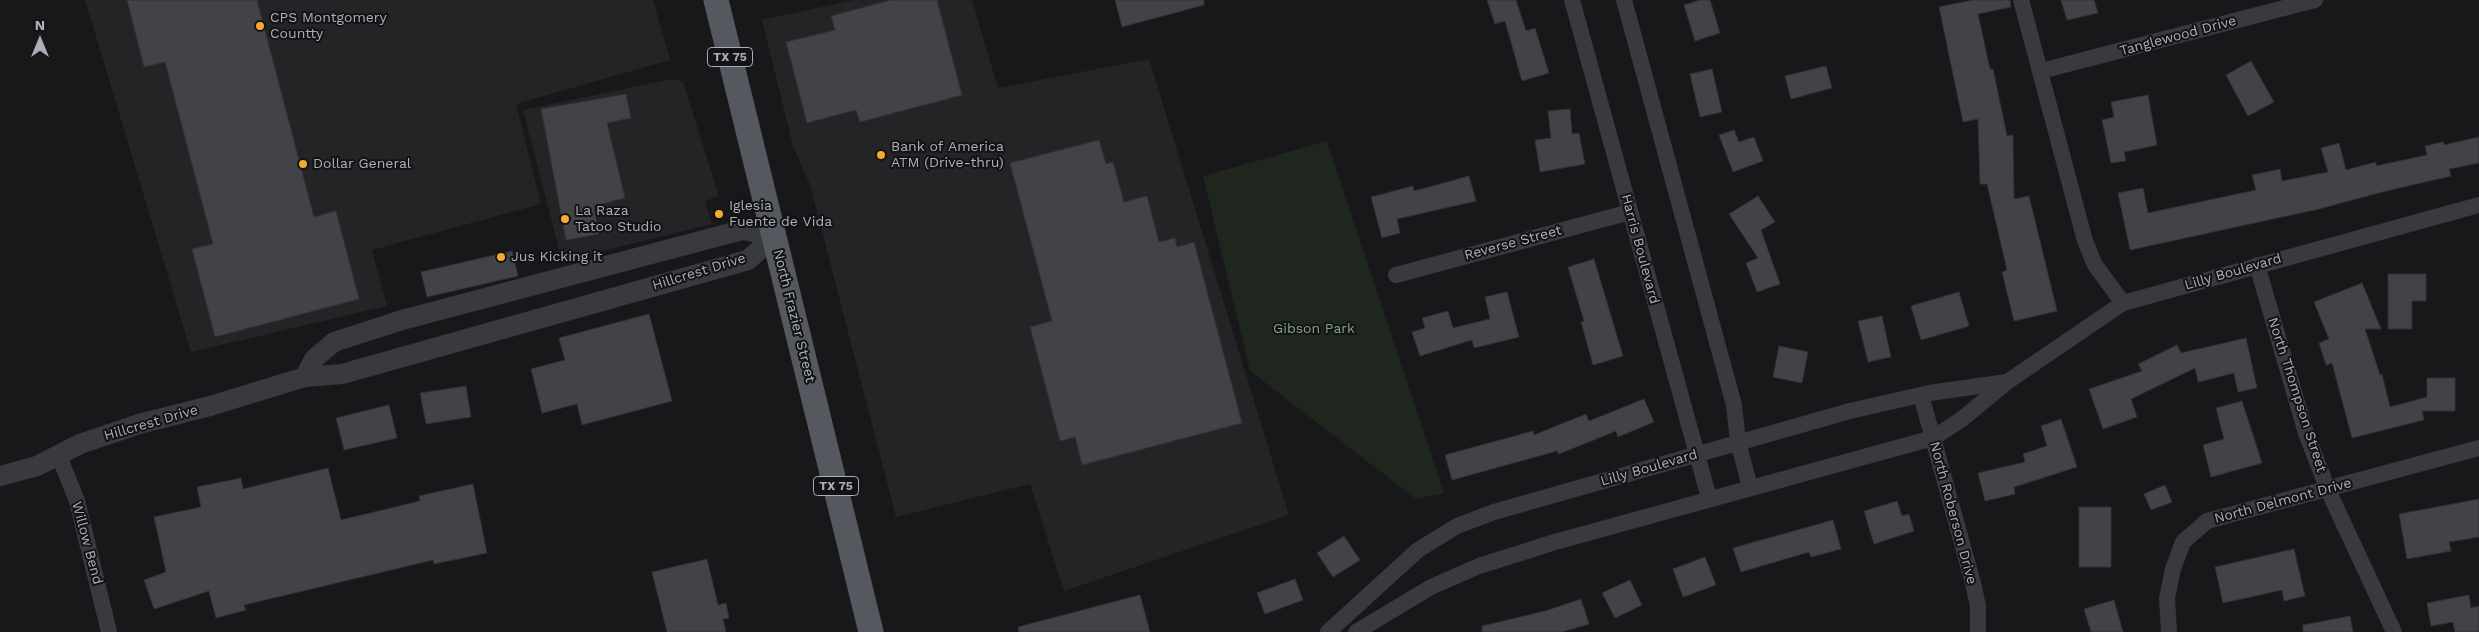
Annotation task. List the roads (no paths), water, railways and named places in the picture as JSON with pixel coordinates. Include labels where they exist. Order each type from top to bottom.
[{"type":"main road","name":"North Frazier Street","points":[[716,0],[871,632]]},
{"type":"street","name":"Harris Boulevard","points":[[1572,0],[1709,498]]},
{"type":"street","points":[[1624,0],[1734,405],[1738,442],[1750,487]]},
{"type":"street","points":[[2021,0],[2085,241],[2095,265],[2122,303]]},
{"type":"street","name":"Tanglewood Drive","points":[[2041,71],[2315,0]]},
{"type":"street","name":"Lilly Boulevard","points":[[1356,632],[1431,587],[1480,566],[1554,542],[1709,498],[1933,438],[1962,419],[2007,382],[2122,303],[2479,205]]},
{"type":"street","name":"Reverse Street","points":[[1396,275],[1630,212]]},
{"type":"street","name":"Hillcrest Drive","points":[[305,377],[314,359],[334,342],[402,320],[742,230],[775,236]]},
{"type":"street","name":"Hillcrest Drive","points":[[0,476],[37,466],[80,444],[139,424],[210,406],[305,377],[342,374],[748,260],[775,236]]},
{"type":"street","name":"North Thompson Street","points":[[2257,265],[2306,433],[2328,490],[2394,632]]},
{"type":"street","name":"Lilly Boulevard","points":[[1328,632],[1418,550],[1457,526],[1494,512],[1850,410],[1921,395],[2007,382]]},
{"type":"street","name":"North Roberson Drive","points":[[1921,395],[1973,583],[1978,606],[1978,632]]},
{"type":"street","name":"North Delmont Drive","points":[[2169,632],[2167,598],[2172,569],[2183,542],[2207,521],[2479,448]]},
{"type":"street","name":"Willow Bend","points":[[59,456],[77,501],[109,632]]},
{"type":"place","name":"CPS Montgomery Countty","points":[[260,26]]},
{"type":"place","name":"Bank of America ATM (Drive-thru)","points":[[881,155]]},
{"type":"place","name":"Dollar General","points":[[303,164]]},
{"type":"place","name":"Iglesia Fuente de Vida","points":[[719,214]]},
{"type":"place","name":"La Raza Tatoo Studio","points":[[565,219]]},
{"type":"place","name":"Jus Kicking it","points":[[501,257]]},
{"type":"park label","name":"Gibson Park","points":[[1314,329]]}]
